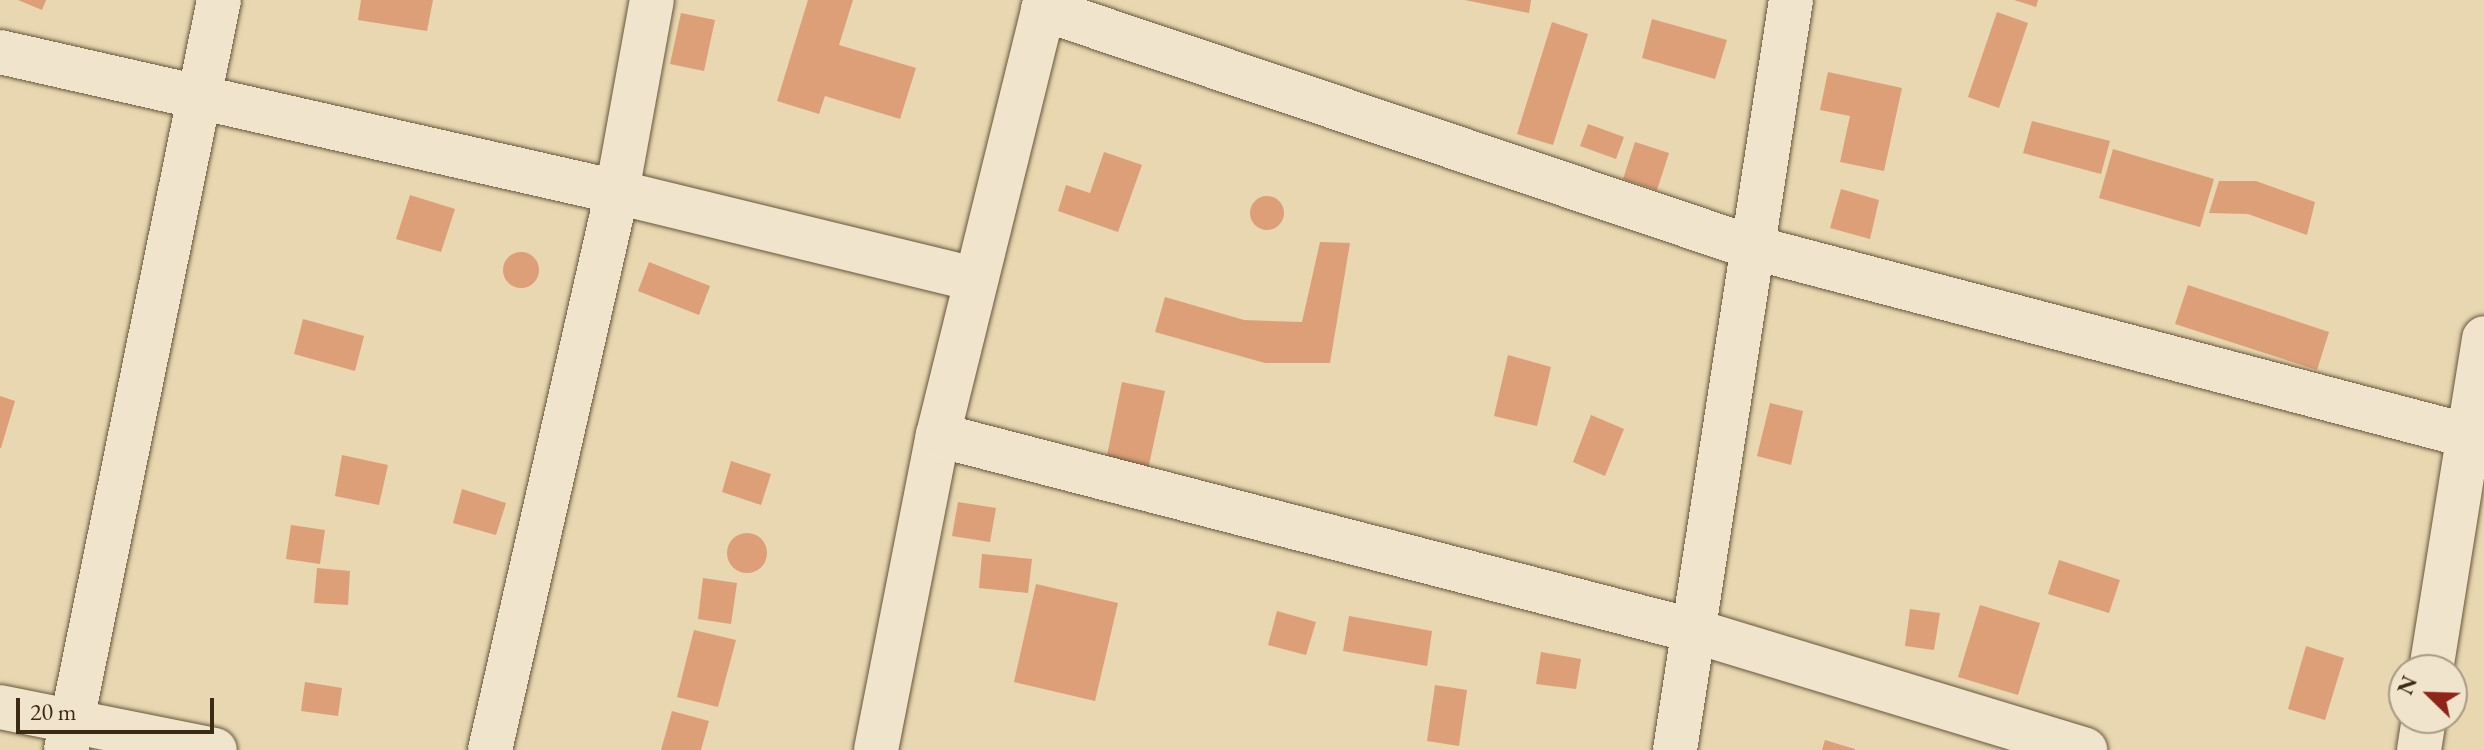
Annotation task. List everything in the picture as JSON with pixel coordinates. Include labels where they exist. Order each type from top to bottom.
[{"type":"street","points":[[68,736],[219,0]]},
{"type":"street","points":[[490,750],[617,192],[652,0]]},
{"type":"street","points":[[1675,750],[1691,630],[1791,0]]},
{"type":"street","points":[[876,750],[938,435],[974,279],[1045,4],[1751,247],[2476,438]]},
{"type":"street","points":[[0,52],[617,192],[974,279]]},
{"type":"street","points":[[2434,654],[2476,438],[2484,338]]},
{"type":"street","points":[[938,435],[1691,630],[2085,750]]},
{"type":"street","points":[[0,707],[68,736],[215,750]]},
{"type":"building","points":[[18,0],[46,0],[42,10]]},
{"type":"building","points":[[361,0],[433,0],[427,31],[358,20]]},
{"type":"building","points":[[808,0],[853,0],[839,45],[916,68],[900,119],[825,96],[819,114],[777,101]]},
{"type":"building","points":[[1465,0],[1531,0],[1529,13]]},
{"type":"building","points":[[2014,0],[2038,0],[2036,7]]},
{"type":"building","points":[[1997,12],[2028,23],[1999,108],[1968,97]]},
{"type":"building","points":[[681,13],[715,20],[704,71],[670,64]]},
{"type":"building","points":[[1652,19],[1727,40],[1715,79],[1642,58]]},
{"type":"building","points":[[1552,22],[1588,34],[1553,145],[1517,134]]},
{"type":"building","points":[[1828,72],[1902,88],[1884,171],[1840,162],[1850,116],[1820,110]]},
{"type":"building","points":[[2032,121],[2110,141],[2101,174],[2023,153]]},
{"type":"building","points":[[1588,124],[1624,137],[1616,159],[1580,146]]},
{"type":"building","points":[[1635,142],[1669,153],[1657,190],[1623,179]]},
{"type":"building","points":[[2113,149],[2214,179],[2200,227],[2099,198]]},
{"type":"building","points":[[1104,152],[1142,165],[1118,232],[1058,211],[1066,185],[1090,193]]},
{"type":"building","points":[[2219,181],[2256,181],[2315,202],[2307,235],[2248,214],[2209,213]]},
{"type":"building","points":[[1841,189],[1879,200],[1870,239],[1830,228]]},
{"type":"building","points":[[410,195],[455,209],[441,252],[396,239]]},
{"type":"building","points":[[1267,196],[1279,201],[1284,213],[1279,225],[1267,230],[1255,225],[1250,213],[1255,201]]},
{"type":"building","points":[[1320,242],[1350,243],[1330,363],[1265,363],[1155,332],[1165,297],[1244,320],[1302,322]]},
{"type":"building","points":[[521,252],[534,257],[539,270],[534,283],[521,288],[508,283],[503,270],[508,257]]},
{"type":"building","points":[[649,262],[710,286],[699,315],[638,291]]},
{"type":"building","points":[[2188,285],[2329,332],[2317,370],[2175,324]]},
{"type":"building","points":[[303,319],[364,336],[355,371],[294,354]]},
{"type":"building","points":[[1508,355],[1551,367],[1537,426],[1494,416]]},
{"type":"building","points":[[1122,382],[1165,391],[1147,474],[1105,465]]},
{"type":"building","points":[[0,396],[15,401],[1,448],[0,448]]},
{"type":"building","points":[[1770,403],[1803,411],[1791,465],[1757,456]]},
{"type":"building","points":[[1591,415],[1624,429],[1605,476],[1573,462]]},
{"type":"building","points":[[342,455],[388,465],[379,505],[335,496]]},
{"type":"building","points":[[731,461],[771,474],[761,505],[722,492]]},
{"type":"building","points":[[462,489],[506,503],[496,535],[453,523]]},
{"type":"building","points":[[958,502],[996,508],[990,542],[952,536]]},
{"type":"building","points":[[291,525],[325,530],[320,564],[286,559]]},
{"type":"building","points":[[747,533],[761,539],[767,553],[761,567],[747,573],[733,567],[727,553],[733,539]]},
{"type":"building","points":[[982,554],[1032,559],[1028,593],[979,588]]},
{"type":"building","points":[[2059,560],[2120,580],[2109,613],[2048,594]]},
{"type":"building","points":[[317,568],[350,571],[348,605],[314,603]]},
{"type":"building","points":[[703,578],[737,583],[731,624],[698,619]]},
{"type":"building","points":[[1036,584],[1118,603],[1095,701],[1014,682]]},
{"type":"building","points":[[1980,605],[2040,623],[2018,695],[1958,677]]},
{"type":"building","points":[[1910,609],[1940,613],[1934,650],[1905,646]]},
{"type":"building","points":[[1277,611],[1316,622],[1306,655],[1268,645]]},
{"type":"building","points":[[1349,616],[1432,631],[1427,666],[1343,651]]},
{"type":"building","points":[[694,630],[736,640],[718,707],[677,697]]},
{"type":"building","points":[[2306,646],[2344,658],[2325,720],[2288,709]]},
{"type":"building","points":[[1541,652],[1581,659],[1576,689],[1536,684]]},
{"type":"building","points":[[305,682],[342,688],[338,716],[301,711]]},
{"type":"building","points":[[1435,685],[1467,690],[1459,746],[1427,741]]},
{"type":"building","points":[[672,711],[709,721],[701,750],[661,750]]},
{"type":"building","points":[[1825,740],[1855,749],[1855,750],[1822,750]]}]
